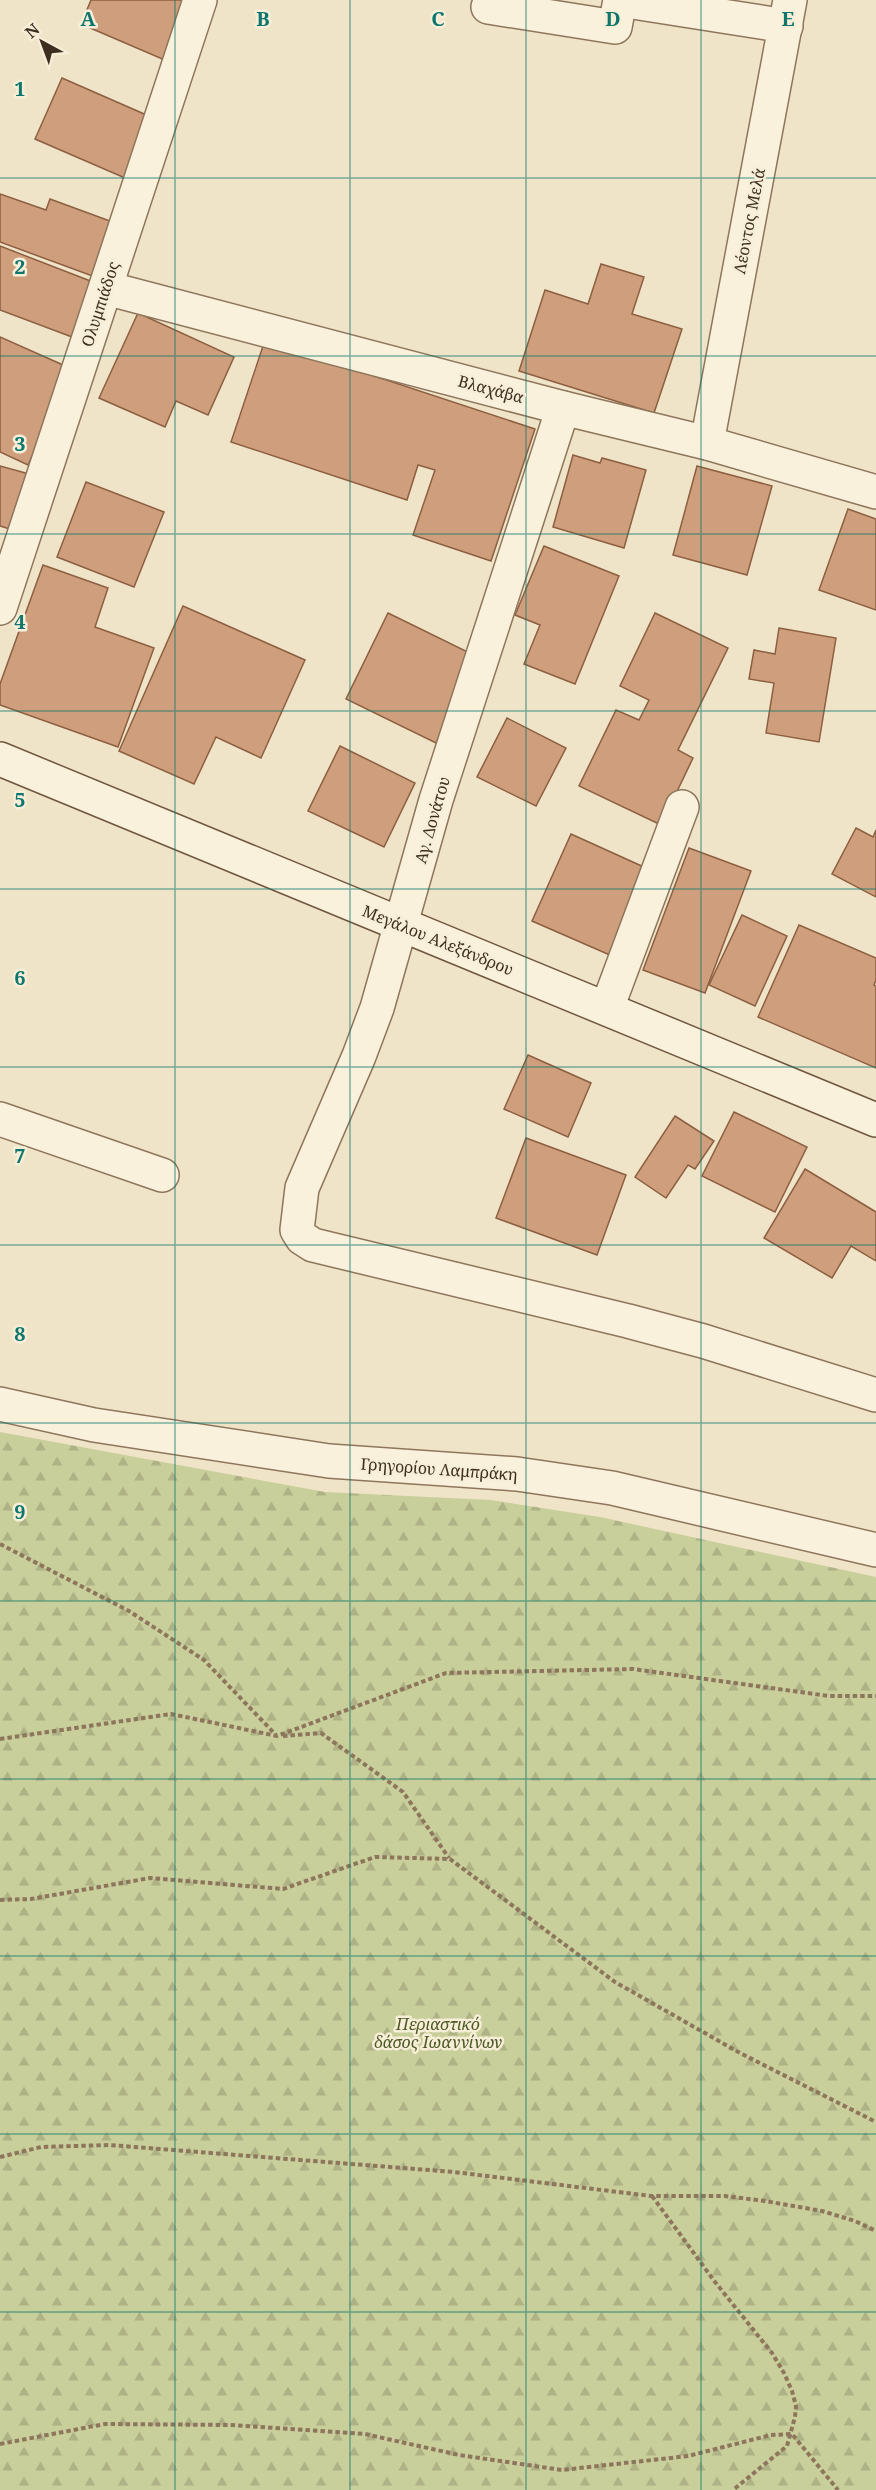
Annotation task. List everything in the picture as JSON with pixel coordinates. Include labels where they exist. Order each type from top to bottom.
[{"type":"street","name":"Ολυμπιάδος","points":[[0,608],[200,0]]},
{"type":"street","points":[[488,7],[615,27],[620,0],[788,13]]},
{"type":"street","name":"Λέοντος Μελά","points":[[707,443],[788,13]]},
{"type":"street","name":"Βλαχάβα","points":[[106,288],[563,408],[707,443],[876,492]]},
{"type":"street","name":"Αγ. Δονάτου","points":[[563,408],[436,800],[368,1033],[302,1188],[297,1230],[302,1238],[313,1245],[628,1320],[876,1395]]},
{"type":"street","name":"Μεγάλου Αλεξάνδρου","points":[[0,759],[876,1120]]},
{"type":"street","points":[[606,1008],[682,807]]},
{"type":"street","points":[[0,1119],[162,1175]]},
{"type":"street","name":"Γρηγορίου Λαμπράκη","points":[[0,1404],[94,1425],[329,1461],[507,1473],[612,1488],[876,1550]]},
{"type":"path","points":[[0,1544],[129,1611],[204,1660],[277,1736]]},
{"type":"path","points":[[277,1736],[446,1673],[633,1669],[829,1696],[876,1696]]},
{"type":"path","points":[[0,1739],[171,1714],[277,1736],[321,1733],[403,1792],[450,1859],[615,1982],[740,2053],[876,2122]]},
{"type":"path","points":[[0,1900],[31,1899],[150,1878],[283,1889],[375,1857],[450,1859]]},
{"type":"path","points":[[0,2157],[40,2147],[109,2145],[454,2172],[651,2196],[725,2196],[765,2201],[822,2211],[855,2221],[876,2231]]},
{"type":"path","points":[[651,2196],[784,2373],[796,2406],[792,2434],[787,2446],[733,2490]]},
{"type":"path","points":[[0,2444],[105,2424],[230,2425],[364,2434],[459,2455],[562,2470],[688,2456],[771,2435],[792,2434]]},
{"type":"path","points":[[792,2434],[838,2490]]},
{"type":"green space","name":"Περιαστικό δάσος Ιωαννίνων","points":[[0,1432],[325,1492],[491,1500],[600,1517],[876,1577],[876,2490],[0,2490]]},
{"type":"building","points":[[91,0],[187,0],[167,61],[81,24]]},
{"type":"building","points":[[62,78],[151,117],[125,178],[35,139]]},
{"type":"building","points":[[0,194],[46,210],[50,199],[118,224],[98,278],[0,242]]},
{"type":"building","points":[[0,246],[93,282],[72,337],[0,310]]},
{"type":"building","points":[[601,264],[644,277],[632,314],[682,329],[654,413],[519,371],[545,290],[588,304]]},
{"type":"building","points":[[138,313],[234,357],[208,415],[176,401],[165,427],[99,398]]},
{"type":"building","points":[[0,337],[72,369],[28,465],[0,452]]},
{"type":"building","points":[[265,340],[535,429],[491,561],[413,535],[435,470],[418,465],[407,500],[231,442]]},
{"type":"building","points":[[573,455],[600,463],[602,458],[646,470],[624,548],[553,527]]},
{"type":"building","points":[[0,466],[33,475],[16,531],[0,526]]},
{"type":"building","points":[[697,466],[772,486],[747,575],[673,555]]},
{"type":"building","points":[[86,482],[164,512],[134,587],[57,557]]},
{"type":"building","points":[[848,509],[876,519],[876,610],[819,590]]},
{"type":"building","points":[[544,546],[619,576],[575,684],[524,664],[540,625],[515,615]]},
{"type":"building","points":[[43,565],[108,588],[95,627],[154,648],[118,747],[0,705],[0,684]]},
{"type":"building","points":[[183,606],[305,660],[261,758],[216,737],[194,784],[119,751]]},
{"type":"building","points":[[388,613],[478,657],[436,743],[346,699]]},
{"type":"building","points":[[655,613],[728,648],[678,750],[693,758],[661,825],[579,786],[616,710],[639,720],[649,700],[620,686]]},
{"type":"building","points":[[779,628],[836,638],[819,742],[766,733],[774,683],[749,679],[754,650],[775,654]]},
{"type":"building","points":[[507,718],[566,748],[536,806],[477,777]]},
{"type":"building","points":[[340,746],[415,783],[384,847],[308,811]]},
{"type":"building","points":[[856,828],[873,837],[876,830],[876,897],[832,874]]},
{"type":"building","points":[[571,834],[657,873],[619,959],[532,921]]},
{"type":"building","points":[[689,848],[751,871],[705,993],[643,970]]},
{"type":"building","points":[[742,915],[787,936],[755,1006],[709,985]]},
{"type":"building","points":[[799,925],[876,958],[874,985],[876,986],[876,1068],[758,1017]]},
{"type":"building","points":[[528,1055],[591,1083],[568,1137],[504,1109]]},
{"type":"building","points":[[734,1112],[807,1147],[775,1212],[702,1176]]},
{"type":"building","points":[[675,1116],[714,1141],[695,1169],[688,1165],[666,1198],[635,1177]]},
{"type":"building","points":[[526,1138],[626,1175],[597,1255],[496,1218]]},
{"type":"building","points":[[805,1169],[876,1212],[876,1261],[851,1246],[832,1278],[764,1238]]}]
